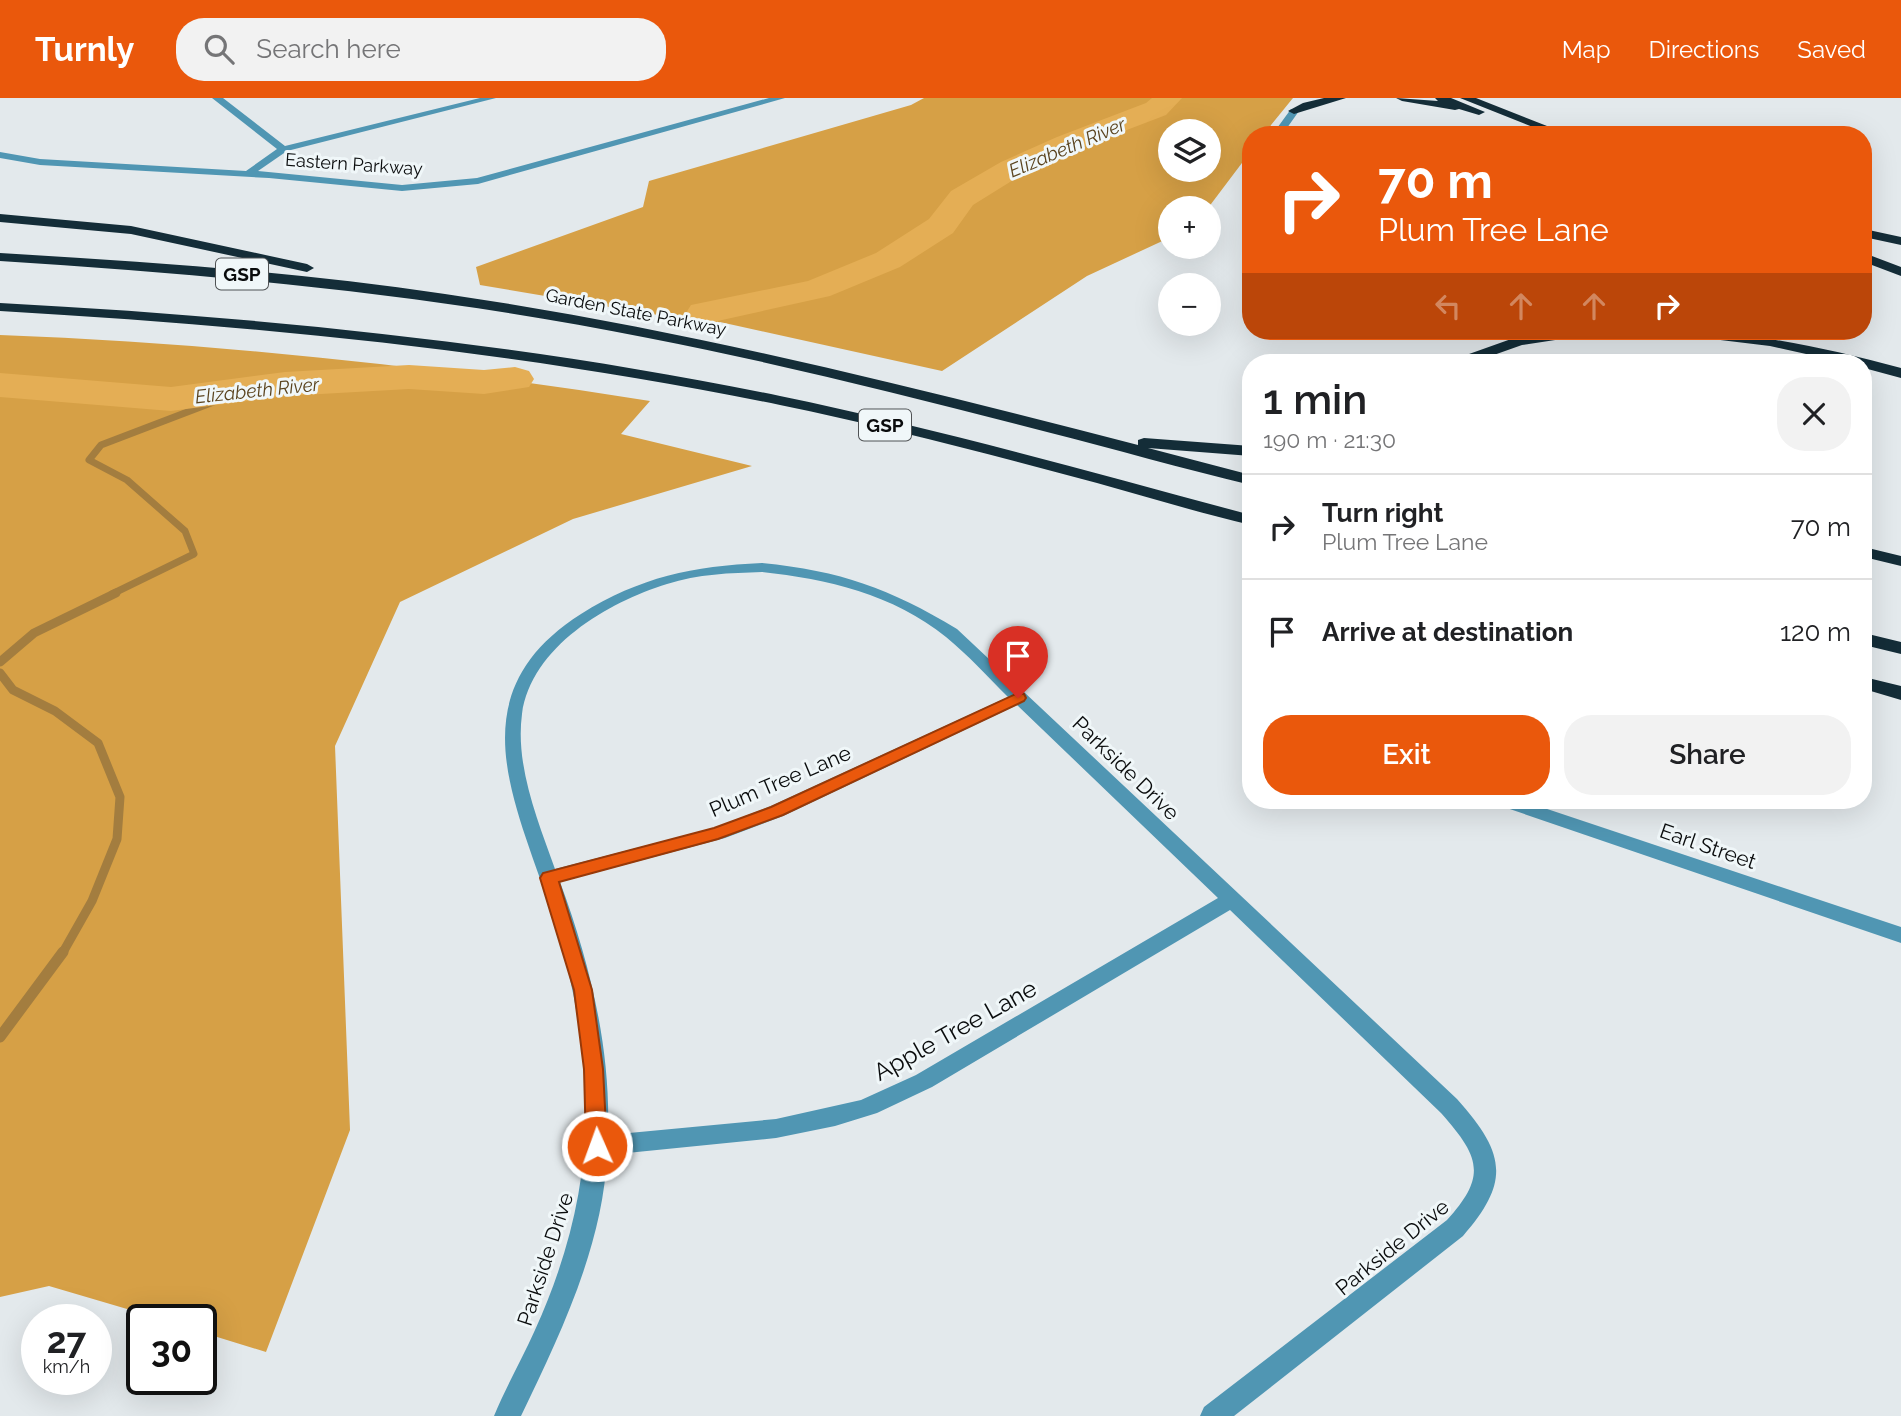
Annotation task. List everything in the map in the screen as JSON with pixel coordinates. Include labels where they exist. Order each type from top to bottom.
[{"type":"highway","points":[[1294,111],[1298,102],[1305,98]]},
{"type":"highway","points":[[1294,111],[1307,105],[1340,98]]},
{"type":"highway","points":[[1402,98],[1476,111]]},
{"type":"highway","points":[[1441,98],[1515,126]]},
{"type":"highway","points":[[1466,98],[1540,126]]},
{"type":"highway","points":[[0,218],[131,230],[446,298]]},
{"type":"highway","points":[[1872,235],[1901,241]]},
{"type":"highway","points":[[0,246],[37,260]]},
{"type":"highway","points":[[1872,249],[1901,260]]},
{"type":"highway","name":"Garden State Parkway","points":[[0,257],[250,274],[446,298],[548,316],[723,349],[876,384],[1242,478]]},
{"type":"highway","points":[[1872,260],[1901,272]]},
{"type":"highway","name":"GSP","points":[[0,307],[229,322],[476,350],[664,379],[772,399],[885,425],[1242,518]]},
{"type":"highway","points":[[1482,354],[1526,340]]},
{"type":"highway","points":[[1753,340],[1826,354]]},
{"type":"highway","points":[[1872,365],[1901,373]]},
{"type":"highway","points":[[1100,441],[1242,450]]},
{"type":"highway","points":[[1872,553],[1901,561]]},
{"type":"highway","points":[[1872,641],[1901,648]]},
{"type":"highway","points":[[1872,685],[1901,693]]},
{"type":"street","points":[[217,98],[283,149]]},
{"type":"street","points":[[248,174],[283,149],[491,98]]},
{"type":"street","name":"Eastern Parkway","points":[[0,155],[40,162],[248,174],[402,188],[454,185],[501,175],[780,98]]},
{"type":"street","points":[[1283,126],[1294,111]]},
{"type":"street","name":"Parkside Drive","points":[[507,1416],[533,1365],[568,1277],[591,1195],[597,1146],[594,1069],[583,990],[516,773],[512,742],[519,692],[529,670],[566,632],[614,601],[654,584],[710,569],[766,566],[791,569],[862,586],[896,598],[923,612],[951,633],[1468,1126],[1483,1153],[1486,1182],[1476,1207],[1455,1228],[1213,1416]]},
{"type":"street","name":"Plum Tree Lane","points":[[549,878],[718,833],[777,811],[1018,698]]},
{"type":"street","name":"Earl Street","points":[[1528,809],[1901,935]]},
{"type":"street","name":"Apple Tree Lane","points":[[597,1146],[793,1126],[837,1117],[879,1102],[924,1081],[1231,900]]},
{"type":"shaded area","points":[[924,98],[1293,98],[1270,126],[1242,126],[1242,163],[1217,196],[1158,196],[1158,243],[1087,276],[942,371],[720,322],[717,325],[480,285],[476,267],[643,207],[649,181],[911,105]]},
{"type":"shaded area","points":[[0,335],[163,344],[326,358],[488,377],[650,401],[621,434],[752,466],[573,519],[400,602],[335,746],[350,1130],[266,1352],[217,1337],[217,1304],[126,1304],[126,1309],[49,1286],[0,1297]]},
{"type":"waterway","name":"Elizabeth River","points":[[704,313],[818,289],[888,260],[941,226],[962,198],[1012,168],[1067,143],[1156,109],[1168,98]]},
{"type":"waterway","name":"Elizabeth River","points":[[0,385],[171,399],[285,384],[409,377],[484,382],[515,379]]},
{"type":"waterway","points":[[112,594],[194,554],[185,531],[127,480],[89,460],[101,445],[245,390]]},
{"type":"waterway","points":[[0,662],[34,633],[116,593]]},
{"type":"waterway","points":[[0,673],[13,690],[55,711],[98,743],[120,797],[117,839],[92,901],[62,954]]},
{"type":"waterway","points":[[0,1037],[63,952]]},
{"type":"route","points":[[597,1146],[594,1069],[583,990],[549,878],[718,833],[777,811],[1018,698]]}]
